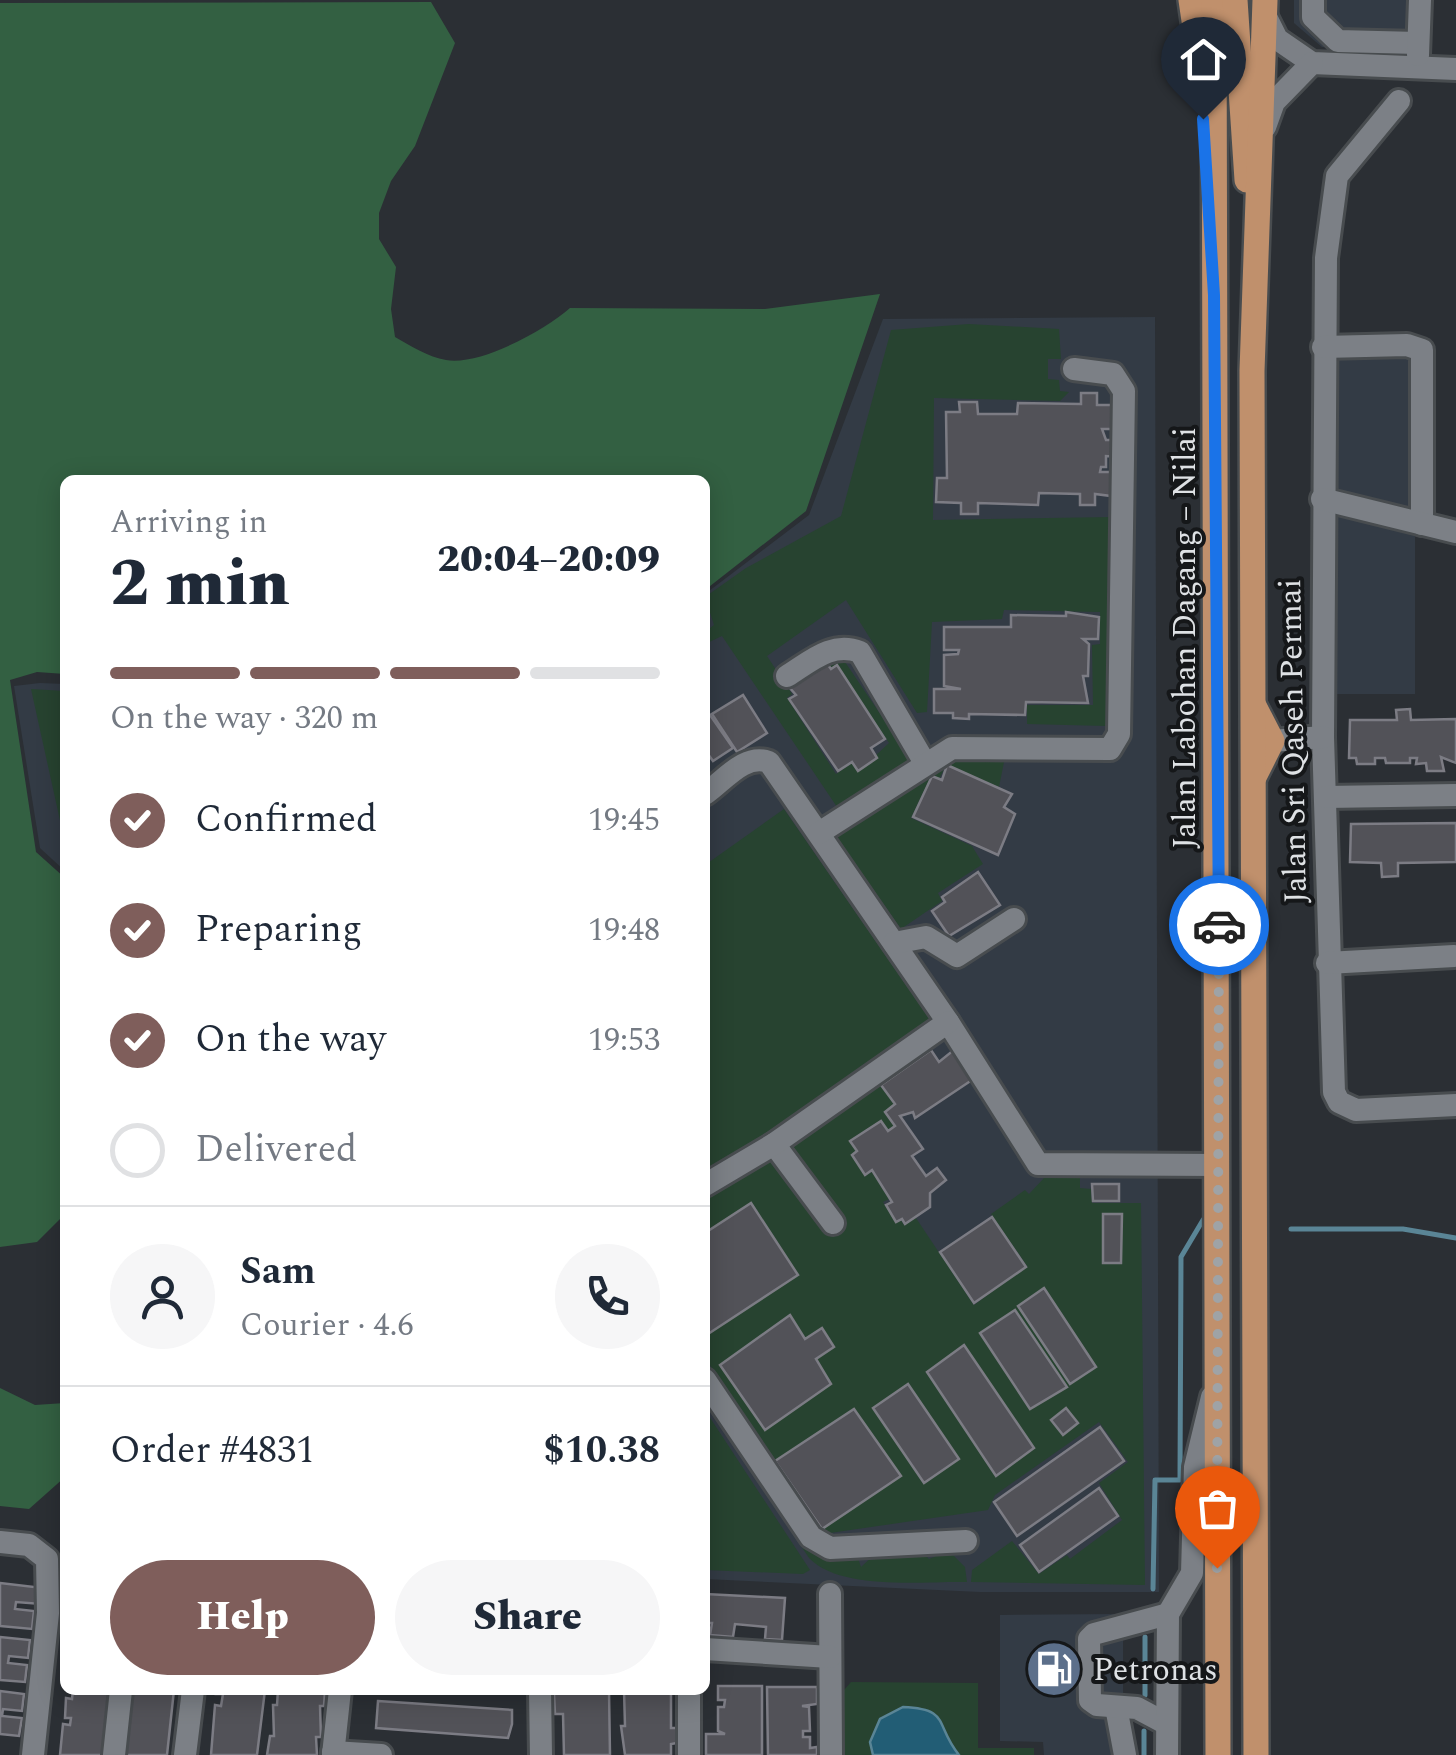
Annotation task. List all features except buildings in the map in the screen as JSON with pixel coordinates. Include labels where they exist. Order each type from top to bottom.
[{"type":"main road","points":[[1191,0],[1196,13],[1214,295]]},
{"type":"main road","name":"Jalan Labohan Dagang ‒ Nilai","points":[[1214,0],[1218,1755]]},
{"type":"main road","points":[[1235,0],[1254,290]]},
{"type":"main road","name":"Jalan Labohan Dagang ‒ Nilai","points":[[1256,1755],[1250,696],[1254,290],[1265,7]]},
{"type":"main road","points":[[1250,696],[1272,741],[1257,768],[1251,794]]},
{"type":"street","points":[[1313,0],[1313,17],[1338,41],[1418,43]]},
{"type":"street","points":[[1418,68],[1420,0]]},
{"type":"street","points":[[1265,7],[1277,40],[1312,64],[1456,69]]},
{"type":"street","points":[[1262,134],[1274,102],[1312,64]]},
{"type":"street","name":"Jalan Sri Qaseh Permai","points":[[1399,101],[1337,176],[1326,258],[1323,737],[1327,963],[1334,1092],[1339,1102],[1356,1110],[1456,1105]]},
{"type":"street","points":[[1323,347],[1407,344],[1422,350],[1422,524]]},
{"type":"street","points":[[819,833],[952,748],[1110,749],[1119,734],[1124,391],[1112,374],[1074,369]]},
{"type":"street","points":[[1322,499],[1456,532]]},
{"type":"street","points":[[787,676],[830,649],[848,647],[860,652],[925,762]]},
{"type":"street","points":[[1272,741],[1323,737]]},
{"type":"street","points":[[712,789],[746,762],[759,758],[769,762],[948,1022],[1038,1164],[1216,1165]]},
{"type":"street","points":[[1326,798],[1456,795]]},
{"type":"street","points":[[894,944],[926,937],[957,956],[1014,919]]},
{"type":"street","points":[[1327,963],[1454,956]]},
{"type":"street","points":[[710,1182],[774,1144],[948,1022]]},
{"type":"street","points":[[774,1144],[833,1223]]},
{"type":"street","points":[[1167,1755],[1168,1614],[1192,1573],[1195,1467],[1216,1380]]},
{"type":"street","points":[[710,1393],[811,1537],[830,1548],[966,1542]]},
{"type":"street","points":[[9,1543],[30,1546],[47,1559],[57,1613],[33,1755]]},
{"type":"street","points":[[830,1594],[832,1755]]},
{"type":"street","points":[[1167,1724],[1138,1708],[1097,1706],[1090,1700],[1088,1639],[1168,1614]]},
{"type":"street","points":[[710,1649],[830,1658]]},
{"type":"street","points":[[114,1755],[120,1695]]},
{"type":"street","points":[[185,1755],[192,1695]]},
{"type":"street","points":[[339,1695],[333,1754],[381,1755]]},
{"type":"street","points":[[540,1695],[541,1755]]},
{"type":"street","points":[[689,1695],[690,1755]]},
{"type":"street","points":[[1116,1707],[1125,1755]]},
{"type":"shaded area","points":[[1294,0],[1430,0],[1430,52],[1322,47],[1294,23]]},
{"type":"shaded area","points":[[1155,317],[1159,1592],[980,1592],[710,1579],[710,590],[809,515],[883,319]]},
{"type":"shaded area","points":[[1403,353],[1415,359],[1415,694],[1332,694],[1334,356]]},
{"type":"shaded area","points":[[60,684],[60,866],[40,848],[14,686]]},
{"type":"shaded area","points":[[1123,1614],[1123,1755],[1044,1755],[1043,1742],[1000,1741],[1000,1615]]},
{"type":"green space","points":[[431,2],[455,43],[415,146],[391,181],[379,213],[379,239],[396,267],[391,309],[395,337],[433,356],[460,360],[494,352],[545,326],[570,308],[765,309],[880,294],[806,511],[710,586],[710,475],[60,475],[60,674],[37,672],[10,680],[36,852],[60,874],[60,1219],[37,1242],[0,1247],[0,3]]},
{"type":"green space","points":[[969,324],[1059,329],[1061,359],[1048,359],[1048,379],[1059,380],[1060,391],[1069,392],[1060,401],[934,398],[933,520],[1112,517],[1106,726],[1027,724],[1027,705],[1093,705],[1092,645],[1100,644],[1100,612],[1004,610],[1002,619],[932,622],[927,712],[917,713],[846,600],[767,656],[792,694],[787,698],[836,774],[852,763],[858,772],[889,743],[837,665],[831,668],[826,662],[843,659],[908,755],[907,761],[837,807],[722,636],[710,642],[710,628],[714,625],[710,593],[746,568],[841,516],[891,330]]},
{"type":"green space","points":[[31,689],[60,691],[60,820]]},
{"type":"green space","points":[[943,760],[1004,762],[999,787],[946,765],[939,779],[931,776],[911,818],[972,846],[983,864],[938,893],[942,901],[901,929],[835,835]]},
{"type":"green space","points":[[784,809],[933,1024],[710,1172],[710,861]]},
{"type":"green space","points":[[881,1085],[894,1104],[884,1112],[894,1126],[888,1130],[881,1120],[850,1140],[856,1151],[851,1155],[865,1176],[872,1172],[889,1199],[883,1202],[896,1223],[901,1220],[904,1225],[916,1218],[974,1305],[1027,1266],[991,1214],[1025,1190],[1029,1194],[1045,1177],[1080,1177],[1080,1188],[1091,1189],[1092,1203],[1141,1203],[1145,1585],[971,1582],[972,1570],[1012,1541],[1039,1574],[1067,1555],[1070,1559],[1122,1520],[1099,1483],[1128,1462],[1099,1422],[995,1495],[988,1510],[823,1534],[710,1365],[710,1195]]},
{"type":"green space","points":[[0,1388],[35,1405],[60,1403],[60,1481],[29,1509],[0,1506]]},
{"type":"green space","points":[[710,1407],[798,1533],[856,1552],[861,1567],[876,1553],[922,1552],[929,1559],[949,1551],[965,1567],[967,1582],[861,1580],[841,1576],[809,1558]]},
{"type":"green space","points":[[710,1418],[810,1570],[803,1574],[710,1570]]},
{"type":"green space","points":[[851,1682],[978,1683],[978,1748],[1034,1748],[1034,1755],[844,1755],[844,1690]]},
{"type":"water","points":[[903,1707],[935,1715],[959,1755],[873,1755],[870,1742],[880,1719]]},
{"type":"waterway","points":[[1153,1589],[1155,1480],[1180,1480],[1181,1257],[1203,1220]]},
{"type":"waterway","points":[[1291,1229],[1403,1229],[1456,1238]]},
{"type":"waterway","points":[[1145,1637],[1145,1695]]},
{"type":"waterway","points":[[1144,1731],[1144,1755]]},
{"type":"way so far","points":[[1217,1568],[1219,925]]},
{"type":"place","name":"Petronas","points":[[1054,1669]]},
{"type":"route","points":[[1203,119],[1214,295],[1219,925]]}]
